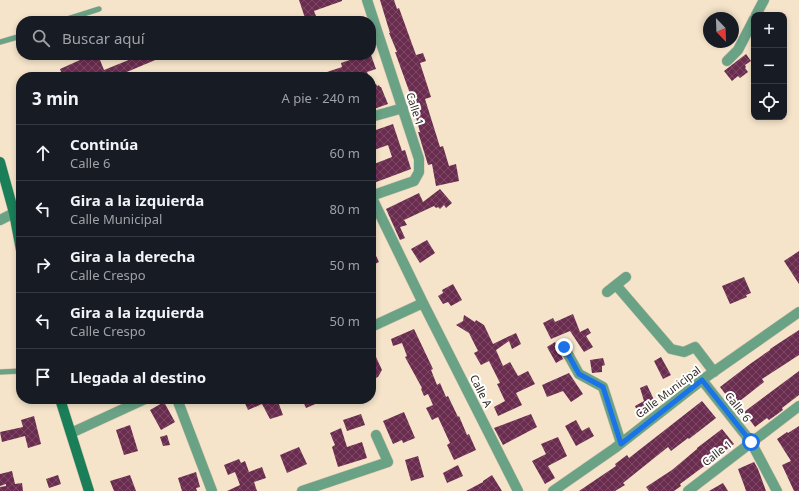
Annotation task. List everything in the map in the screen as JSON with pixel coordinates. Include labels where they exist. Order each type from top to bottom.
[{"type":"street","name":"Calle 1","points":[[367,0],[371,16]]},
{"type":"street","points":[[758,12],[764,0]]},
{"type":"street","points":[[727,61],[738,50],[751,25]]},
{"type":"street","name":"Calle 1","points":[[376,38],[403,108],[419,159],[419,172],[414,181],[376,194]]},
{"type":"street","points":[[376,116],[403,108]]},
{"type":"street","points":[[0,162],[16,224]]},
{"type":"street","name":"Calle A","points":[[376,206],[518,491]]},
{"type":"street","points":[[0,220],[14,213]]},
{"type":"street","points":[[607,292],[626,277]]},
{"type":"street","points":[[616,285],[671,349],[684,352],[695,347],[714,372]]},
{"type":"street","points":[[376,325],[423,303]]},
{"type":"street","name":"Calle Municipal","points":[[553,491],[621,444],[702,380],[799,312]]},
{"type":"street","points":[[564,347],[579,374],[603,387],[621,444]]},
{"type":"street","name":"Calle 6","points":[[702,380],[751,442],[777,491]]},
{"type":"street","points":[[62,404],[89,491]]},
{"type":"street","points":[[71,433],[133,404]]},
{"type":"street","points":[[179,404],[212,491]]},
{"type":"street","name":"Calle 1","points":[[692,490],[751,442],[799,406]]},
{"type":"street","points":[[302,491],[388,462],[376,435]]},
{"type":"lane","points":[[77,16],[99,9]]},
{"type":"lane","points":[[0,42],[16,37]]},
{"type":"lane","points":[[0,372],[16,371]]},
{"type":"building","points":[[299,0],[342,0],[314,11],[316,16],[304,16]]},
{"type":"building","points":[[380,0],[394,0],[397,9],[399,8],[416,55],[423,53],[426,61],[420,63],[431,97],[425,99],[440,147],[443,146],[449,166],[456,164],[459,181],[436,186],[432,164],[428,165],[418,132],[420,132],[415,114],[417,113],[395,52],[397,52],[389,33]]},
{"type":"building","points":[[746,54],[751,61],[745,65],[748,72],[740,78],[738,76],[732,81],[724,71]]},
{"type":"building","points":[[80,60],[100,60],[104,70],[129,60],[155,60],[127,72],[61,72],[60,69]]},
{"type":"building","points":[[350,60],[373,60],[376,69],[367,72],[327,72],[342,67],[341,63]]},
{"type":"building","points":[[376,84],[377,86],[379,85],[381,87],[388,104],[376,108]]},
{"type":"building","points":[[393,124],[402,151],[405,150],[411,169],[376,182],[376,163],[392,157],[388,145],[376,149],[376,130]]},
{"type":"building","points":[[440,189],[452,203],[446,208],[444,205],[440,209],[434,206],[404,220],[407,225],[400,227],[405,238],[400,240],[386,209],[419,193],[423,202]]},
{"type":"building","points":[[427,240],[435,253],[420,263],[411,249]]},
{"type":"building","points":[[799,251],[799,284],[784,261]]},
{"type":"building","points":[[376,256],[379,262],[376,264]]},
{"type":"building","points":[[744,277],[751,293],[746,295],[747,297],[730,304],[722,286]]},
{"type":"building","points":[[453,284],[462,300],[451,306],[448,302],[443,304],[438,296],[443,293],[442,290]]},
{"type":"building","points":[[573,314],[580,332],[588,328],[591,333],[586,336],[593,347],[584,352],[570,331],[551,339],[543,323],[553,318],[555,322]]},
{"type":"building","points":[[464,315],[475,322],[476,320],[484,325],[493,344],[516,333],[521,344],[512,349],[509,341],[496,350],[503,366],[510,362],[518,376],[528,371],[535,384],[516,393],[522,405],[498,416],[494,407],[505,401],[497,384],[500,383],[489,361],[481,365],[474,353],[478,351],[469,333],[456,325],[463,321]]},
{"type":"building","points":[[414,329],[433,369],[431,370],[437,385],[440,383],[446,397],[448,396],[476,450],[454,460],[447,445],[450,443],[438,417],[432,420],[426,408],[433,405],[428,394],[424,396],[421,389],[422,388],[405,357],[407,356],[402,343],[393,346],[391,339]]},
{"type":"building","points":[[799,330],[799,355],[762,379],[764,382],[736,404],[733,404],[720,387],[770,349]]},
{"type":"building","points":[[555,342],[563,359],[556,363],[547,347]]},
{"type":"building","points":[[376,357],[382,370],[376,378]]},
{"type":"building","points":[[661,357],[671,375],[663,379],[654,361]]},
{"type":"building","points":[[603,358],[605,365],[602,366],[602,372],[592,373],[590,360]]},
{"type":"building","points":[[696,367],[701,373],[683,387],[678,380]]},
{"type":"building","points":[[799,371],[799,395],[782,408],[783,410],[769,420],[767,418],[755,427],[744,412]]},
{"type":"building","points":[[569,373],[583,394],[571,402],[563,391],[547,397],[542,385]]},
{"type":"building","points":[[647,385],[657,406],[639,415],[635,406],[644,401],[640,388]]},
{"type":"building","points":[[702,401],[716,418],[689,439],[688,438],[671,451],[668,447],[623,483],[625,485],[615,491],[579,491],[616,466],[615,464],[627,455],[629,458]]},
{"type":"building","points":[[160,404],[165,404],[175,422],[161,430],[150,410]]},
{"type":"building","points":[[245,404],[262,404],[248,410]]},
{"type":"building","points":[[262,404],[279,404],[283,415],[270,419]]},
{"type":"building","points":[[304,404],[315,404],[306,408]]},
{"type":"building","points":[[404,412],[415,438],[403,443],[402,440],[393,444],[383,421]]},
{"type":"building","points":[[361,414],[365,425],[347,431],[343,420]]},
{"type":"building","points":[[531,414],[537,427],[503,445],[494,428]]},
{"type":"building","points":[[34,416],[41,444],[28,448],[25,436],[2,442],[0,432],[23,427],[21,420]]},
{"type":"building","points":[[576,420],[582,431],[589,427],[594,436],[576,446],[565,426]]},
{"type":"building","points":[[130,425],[138,451],[124,455],[116,430]]},
{"type":"building","points":[[799,426],[799,491],[794,491],[782,465],[791,461],[777,439]]},
{"type":"building","points":[[341,428],[347,447],[362,442],[367,458],[338,467],[332,447],[335,445],[330,433]]},
{"type":"building","points":[[722,429],[734,444],[680,484],[681,486],[674,491],[649,491],[646,487],[672,470]]},
{"type":"building","points":[[167,435],[170,445],[163,446],[160,437]]},
{"type":"building","points":[[558,437],[567,456],[548,466],[555,478],[545,484],[532,461],[546,454],[541,444]]},
{"type":"building","points":[[299,447],[307,464],[287,473],[280,455]]},
{"type":"building","points":[[418,456],[424,477],[411,481],[405,460]]},
{"type":"building","points":[[239,459],[241,463],[245,461],[249,472],[262,467],[266,478],[254,482],[257,491],[227,491],[240,485],[235,472],[228,475],[224,465]]},
{"type":"building","points":[[754,462],[766,491],[746,491],[738,469]]},
{"type":"building","points":[[458,465],[463,476],[447,483],[443,473]]},
{"type":"building","points":[[12,471],[15,484],[22,483],[23,491],[0,491],[0,487],[6,486],[6,484],[0,486],[0,474]]},
{"type":"building","points":[[196,472],[200,487],[196,488],[197,491],[182,491],[178,478]]},
{"type":"building","points":[[58,475],[61,484],[49,488],[46,479]]},
{"type":"building","points":[[130,475],[136,491],[114,491],[110,481]]},
{"type":"building","points":[[492,475],[502,491],[466,491],[483,482]]},
{"type":"building","points":[[723,483],[728,491],[709,491]]},
{"type":"route","points":[[564,347],[579,374],[603,387],[621,444],[702,380],[751,442]]}]
